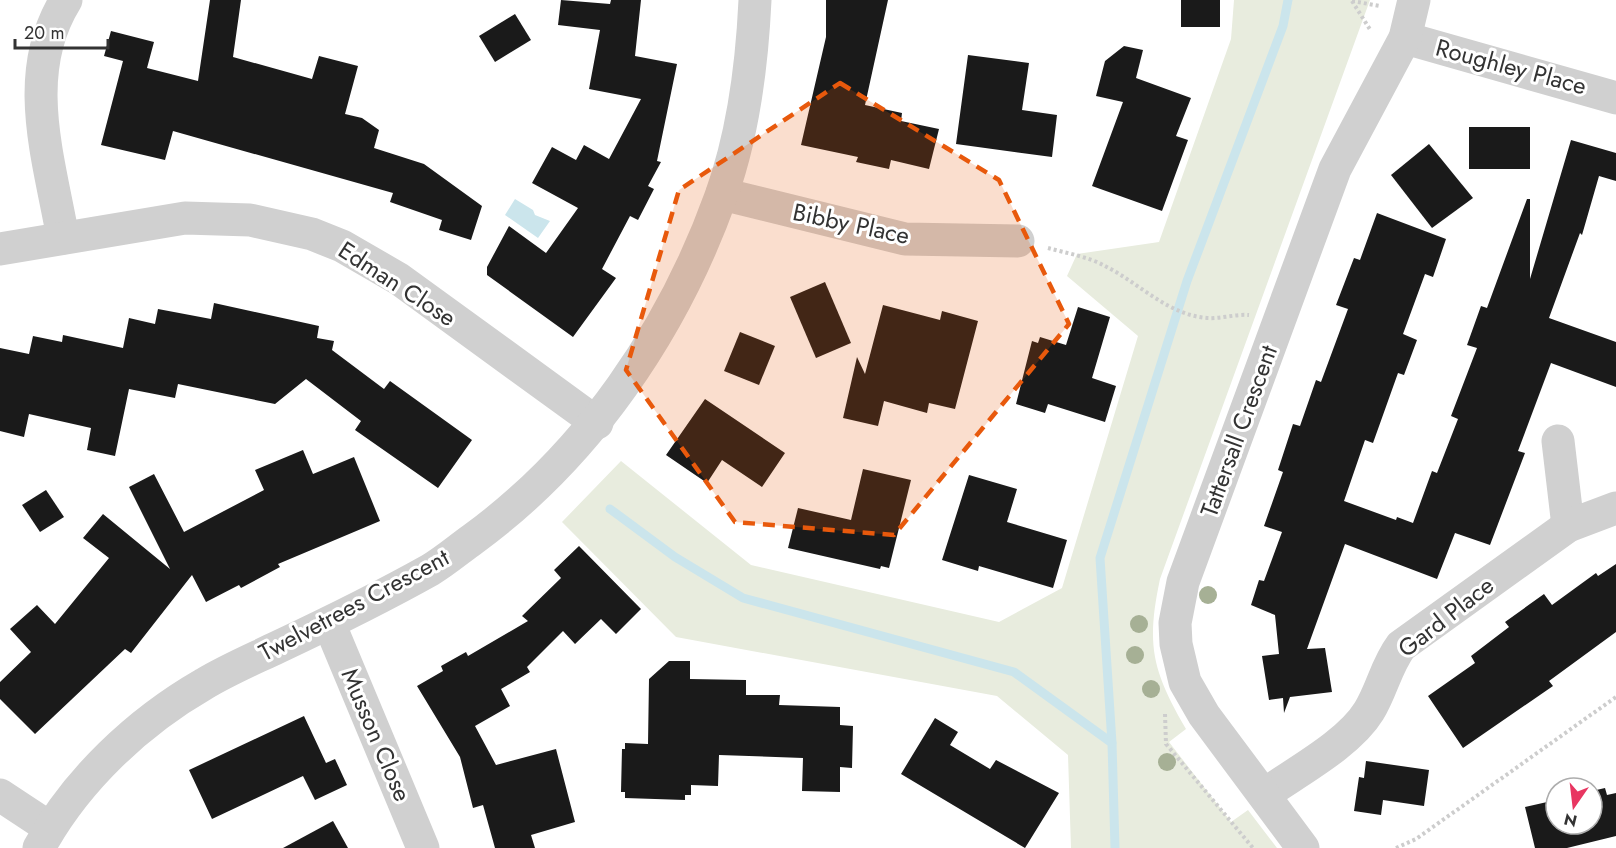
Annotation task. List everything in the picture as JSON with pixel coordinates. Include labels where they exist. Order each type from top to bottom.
[{"type":"street","points":[[63,238],[42,116],[39,77],[42,58],[54,19],[66,0]]},
{"type":"street","name":"Twelvetrees Crescent","points":[[45,838],[72,798],[122,744],[177,700],[207,682],[328,623],[432,568],[502,517],[567,457],[597,423],[668,314],[697,256],[722,194],[742,114],[754,31],[755,0]]},
{"type":"street","name":"Tattersall Crescent","points":[[1303,848],[1204,715],[1185,682],[1176,644],[1175,623],[1183,582],[1335,169],[1401,2]]},
{"type":"street","name":"Roughley Place","points":[[1389,37],[1616,98]]},
{"type":"street","name":"Bibby Place","points":[[722,194],[905,240],[1018,241]]},
{"type":"street","name":"Edman Close","points":[[0,249],[185,218],[249,220],[312,234],[342,246],[399,279],[597,423]]},
{"type":"street","points":[[1558,441],[1568,526]]},
{"type":"street","name":"Gard Place","points":[[1265,795],[1348,735],[1369,712],[1389,663],[1401,646],[1568,526],[1616,508]]},
{"type":"street","name":"Musson Close","points":[[328,623],[423,848]]},
{"type":"street","points":[[0,795],[45,838]]},
{"type":"path","points":[[1352,0],[1365,5],[1401,2]]},
{"type":"path","points":[[1352,0],[1389,37]]},
{"type":"path","points":[[1018,241],[1105,265],[1157,300],[1183,312],[1208,318],[1230,314],[1252,315],[1278,323]]},
{"type":"path","points":[[1396,848],[1416,839],[1616,697]]},
{"type":"highlighted area","points":[[840,83],[999,180],[1069,324],[894,535],[735,522],[626,370],[679,190]]},
{"type":"shaded area","points":[[1234,0],[1370,0],[1160,579],[1153,622],[1155,657],[1159,673],[1186,729],[1169,742],[1231,822],[1248,810],[1277,848],[1071,848],[1068,755],[997,696],[676,637],[562,522],[621,461],[751,565],[999,622],[1062,588],[1138,336],[1067,276],[1077,254],[1159,242],[1231,39]]},
{"type":"water","points":[[515,199],[533,210],[535,215],[550,221],[538,238],[505,215]]},
{"type":"building","points":[[210,0],[241,0],[233,57],[312,79],[319,56],[358,66],[345,114],[362,118],[379,130],[374,148],[424,164],[482,206],[471,240],[439,230],[442,220],[390,202],[393,193],[173,131],[165,160],[101,145],[123,61],[104,56],[111,31],[154,42],[147,68],[198,81]]},
{"type":"building","points":[[561,0],[610,4],[611,0],[641,0],[635,56],[677,64],[657,161],[661,162],[648,186],[654,189],[638,220],[630,216],[602,269],[616,278],[573,337],[487,275],[487,267],[509,226],[546,253],[578,208],[532,183],[552,147],[576,160],[584,145],[609,159],[641,99],[589,89],[600,30],[558,25]]},
{"type":"building","points":[[826,0],[888,0],[865,105],[902,113],[901,121],[939,129],[929,169],[891,160],[889,169],[856,162],[858,157],[801,145],[826,37]]},
{"type":"building","points":[[1181,0],[1220,0],[1220,27],[1181,27]]},
{"type":"building","points":[[515,14],[531,40],[495,62],[479,36]]},
{"type":"building","points":[[1124,46],[1143,50],[1136,78],[1191,98],[1176,136],[1188,140],[1162,211],[1092,186],[1123,102],[1096,96],[1105,61]]},
{"type":"building","points":[[968,55],[1029,63],[1022,110],[1057,115],[1052,157],[956,144]]},
{"type":"building","points":[[1469,127],[1530,127],[1530,169],[1469,169]]},
{"type":"building","points":[[1571,140],[1616,153],[1616,181],[1599,176],[1582,235],[1580,233],[1549,318],[1616,342],[1616,387],[1551,363],[1518,451],[1525,453],[1490,545],[1455,533],[1437,579],[1345,544],[1307,649],[1325,648],[1332,692],[1290,697],[1284,713],[1283,698],[1269,700],[1262,656],[1279,654],[1275,615],[1251,605],[1259,580],[1264,581],[1282,532],[1264,526],[1283,472],[1278,470],[1293,424],[1300,426],[1316,380],[1321,382],[1348,309],[1336,305],[1354,258],[1360,260],[1377,213],[1446,239],[1433,277],[1425,274],[1403,334],[1417,340],[1404,375],[1398,373],[1373,443],[1365,440],[1344,501],[1396,520],[1397,517],[1413,523],[1432,471],[1437,473],[1458,419],[1451,416],[1477,348],[1467,345],[1481,306],[1487,308],[1527,199],[1530,199],[1530,279]]},
{"type":"building","points":[[1429,144],[1473,198],[1432,228],[1391,175]]},
{"type":"building","points":[[825,282],[851,343],[816,358],[790,297]]},
{"type":"building","points":[[214,303],[319,326],[317,338],[334,341],[332,350],[384,389],[390,381],[472,440],[438,488],[355,430],[361,421],[306,379],[275,404],[178,384],[175,398],[129,389],[115,456],[87,450],[91,428],[29,414],[24,437],[0,431],[0,348],[29,354],[33,336],[62,342],[63,335],[123,348],[129,318],[155,324],[158,309],[211,319]]},
{"type":"building","points":[[883,305],[940,320],[942,311],[978,321],[955,409],[929,403],[927,413],[884,401],[878,426],[843,418],[857,357],[865,374]]},
{"type":"building","points":[[1078,307],[1110,317],[1092,378],[1116,386],[1105,422],[1048,404],[1045,413],[1016,404],[1032,341],[1038,343],[1040,337],[1066,345]]},
{"type":"building","points":[[740,332],[775,346],[759,385],[724,371]]},
{"type":"building","points":[[705,399],[785,453],[762,487],[722,460],[707,483],[666,455]]},
{"type":"building","points":[[303,450],[313,474],[354,457],[380,521],[278,564],[280,567],[241,588],[239,585],[206,602],[192,575],[131,653],[125,649],[35,734],[0,699],[0,682],[31,652],[10,629],[37,605],[55,624],[109,558],[83,538],[103,514],[170,569],[129,487],[154,474],[184,532],[264,490],[255,470]]},
{"type":"building","points":[[863,469],[911,480],[889,568],[881,566],[880,569],[788,548],[798,508],[851,520]]},
{"type":"building","points":[[969,475],[1017,489],[1007,522],[1067,540],[1053,588],[979,566],[978,571],[942,560]]},
{"type":"building","points":[[46,490],[64,517],[40,532],[22,505]]},
{"type":"building","points":[[579,546],[641,609],[616,634],[601,619],[575,644],[563,631],[527,667],[530,672],[501,689],[510,706],[475,726],[496,765],[556,749],[575,822],[531,835],[535,848],[495,848],[483,805],[473,808],[460,757],[417,686],[443,671],[441,666],[466,652],[468,656],[528,621],[522,616],[561,578],[554,570]]},
{"type":"building","points":[[1616,564],[1616,632],[1549,681],[1553,686],[1463,748],[1428,696],[1475,663],[1471,656],[1509,627],[1505,622],[1544,594],[1552,605],[1596,573],[1598,576]]},
{"type":"building","points":[[669,661],[690,661],[690,679],[746,680],[746,695],[780,695],[779,705],[840,707],[840,725],[853,726],[852,768],[840,767],[840,792],[802,791],[803,758],[719,755],[718,786],[691,785],[691,795],[685,795],[685,800],[625,798],[625,792],[621,792],[622,749],[625,749],[625,743],[648,744],[649,679]]},
{"type":"building","points":[[304,716],[326,763],[335,759],[347,785],[315,800],[303,776],[212,819],[189,770]]},
{"type":"building","points":[[935,718],[958,732],[950,745],[990,769],[996,760],[1059,793],[1025,848],[901,774]]},
{"type":"building","points":[[1366,761],[1429,770],[1424,806],[1383,800],[1381,815],[1354,811],[1359,777],[1364,778]]},
{"type":"building","points":[[1604,788],[1607,795],[1616,793],[1616,836],[1567,848],[1535,848],[1525,807],[1544,803],[1544,836],[1604,836]]},
{"type":"building","points":[[333,821],[348,848],[283,848]]},
{"type":"waterway","points":[[1112,743],[1100,558],[1187,281],[1283,26],[1288,0]]},
{"type":"waterway","points":[[610,509],[675,557],[743,598],[1014,672],[1112,743],[1115,848]]}]
